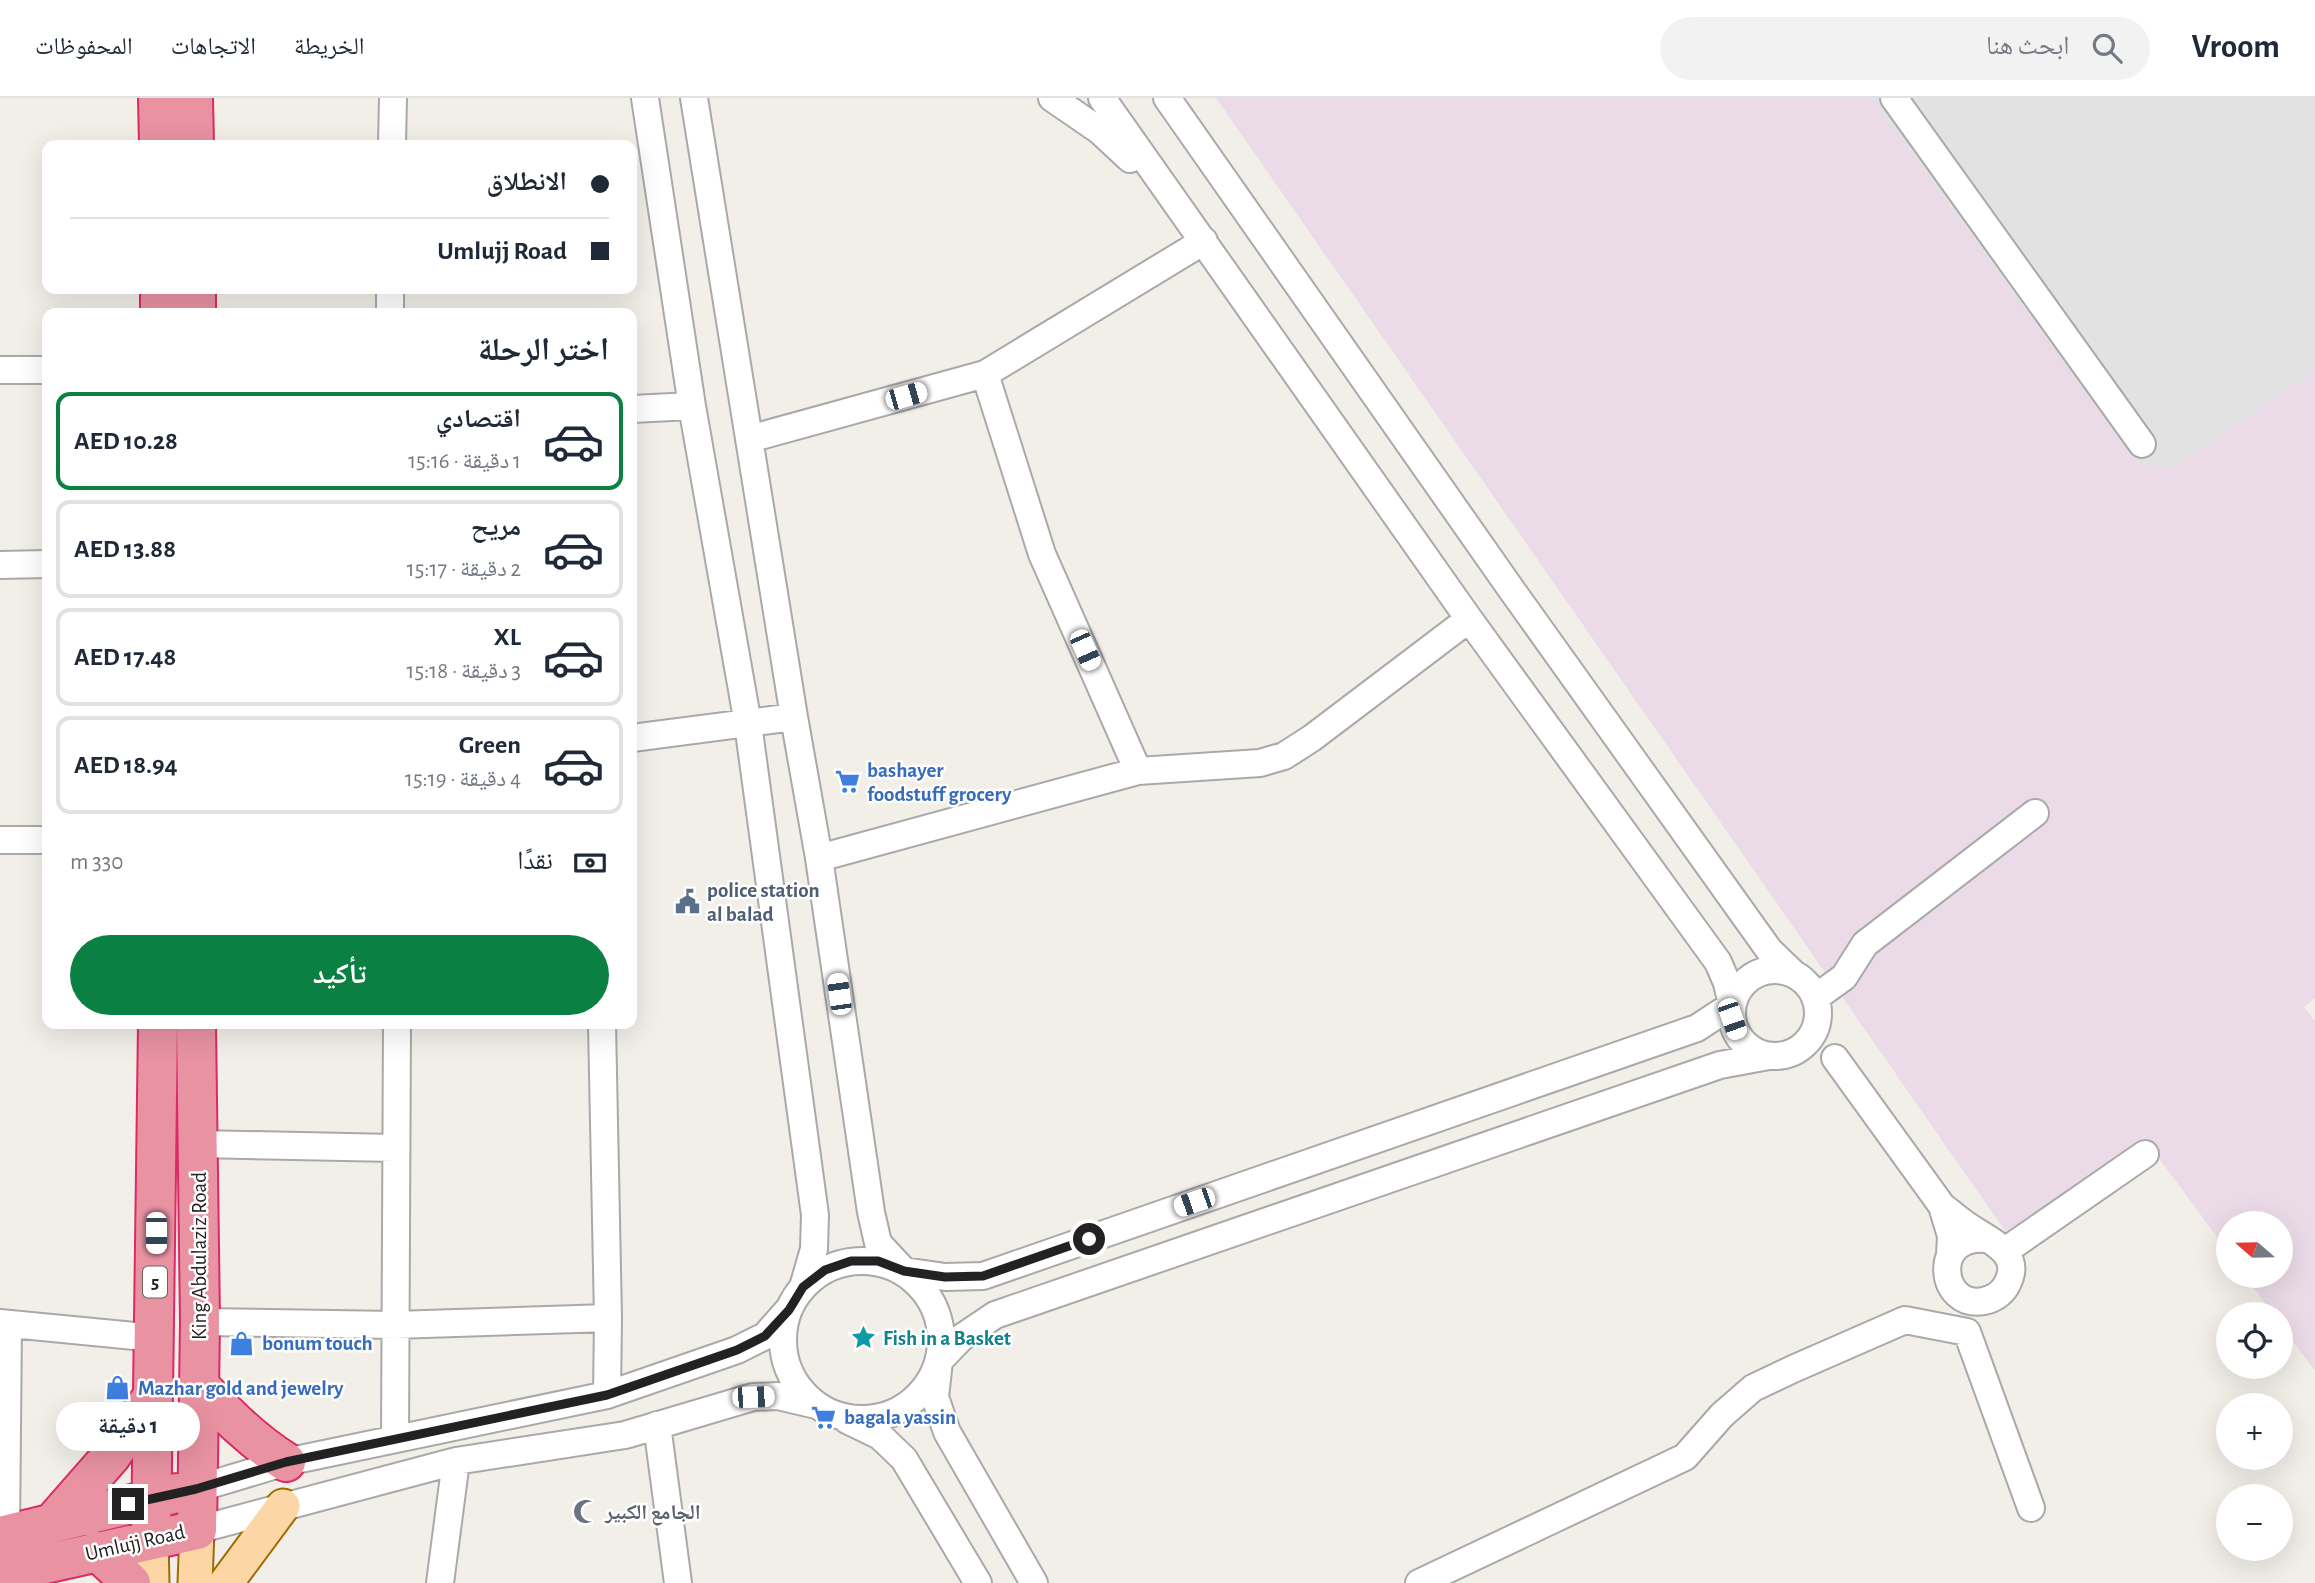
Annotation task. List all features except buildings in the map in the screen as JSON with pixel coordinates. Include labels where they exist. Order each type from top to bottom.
[{"type":"highway","name":"King Abdulaziz Road","points":[[152,1539],[158,1029]]},
{"type":"highway","name":"King Abdulaziz Road","points":[[195,1029],[200,1322],[196,1489]]},
{"type":"highway","points":[[198,1384],[241,1429],[286,1462]]},
{"type":"highway","points":[[54,1521],[111,1456],[152,1397]]},
{"type":"highway","name":"Umlujj Road","points":[[0,1574],[197,1530],[196,1489],[3,1535]]},
{"type":"highway","points":[[97,1551],[131,1583]]},
{"type":"main road","points":[[226,1583],[282,1506]]},
{"type":"main road","points":[[195,1583],[197,1530]]},
{"type":"main road","name":"King Abdulaziz Road","points":[[152,1539],[152,1583]]},
{"type":"street","points":[[393,98],[393,140]]},
{"type":"street","points":[[196,1489],[286,1462],[607,1395],[737,1350],[765,1336],[789,1310],[803,1287],[814,1249],[815,1215],[748,724],[692,406],[645,98]]},
{"type":"street","points":[[694,98],[819,858],[871,1212],[878,1243],[923,1288],[936,1311],[942,1336],[935,1397],[947,1432],[1034,1583]]},
{"type":"street","points":[[1052,98],[1100,131],[1171,196]]},
{"type":"street","points":[[1102,98],[1469,619],[1718,962],[1727,983],[1736,1033],[1750,1048],[1769,1056]]},
{"type":"street","points":[[1167,98],[1761,939],[1769,950],[1812,990],[1822,1036],[1835,1058],[1942,1206],[1996,1245],[2011,1270],[2004,1289],[1987,1301],[1977,1302],[1958,1294],[1952,1287],[1947,1266],[1951,1236],[1942,1206]]},
{"type":"street","points":[[1895,98],[2142,444]]},
{"type":"street","points":[[749,439],[985,374],[1204,242]]},
{"type":"street","points":[[0,370],[42,370]]},
{"type":"street","points":[[985,374],[1042,554],[1138,771]]},
{"type":"street","points":[[637,409],[692,406]]},
{"type":"street","points":[[0,565],[42,565]]},
{"type":"street","points":[[819,858],[1138,771],[1260,763],[1284,756],[1312,738],[1469,619]]},
{"type":"street","points":[[637,737],[794,718]]},
{"type":"street","points":[[1796,1051],[1807,1042],[1815,1030],[1816,1007],[1844,977],[1865,944],[2035,813]]},
{"type":"street","points":[[0,840],[42,840]]},
{"type":"street","points":[[803,1287],[825,1270],[851,1261],[878,1261],[904,1271],[945,1277],[983,1276],[1697,1028],[1732,1005],[1737,990],[1747,979],[1760,972],[1774,970],[1795,975]]},
{"type":"street","points":[[395,1438],[397,1029]]},
{"type":"street","points":[[602,1029],[607,1395]]},
{"type":"street","points":[[197,1530],[456,1461],[625,1435],[753,1397],[779,1396],[864,1420],[888,1415],[911,1403],[928,1384],[939,1361],[961,1338],[995,1315],[1720,1065],[1811,1050],[1835,1058]]},
{"type":"street","points":[[199,1144],[396,1148]]},
{"type":"street","points":[[1996,1245],[2145,1154]]},
{"type":"street","points":[[1950,1255],[1956,1246],[1966,1240],[1976,1238],[1996,1245]]},
{"type":"street","points":[[789,1310],[783,1336],[786,1362],[797,1386],[827,1410],[880,1436],[904,1459],[978,1583]]},
{"type":"street","points":[[200,1322],[395,1325],[608,1318]]},
{"type":"street","points":[[1419,1583],[1685,1457],[1722,1415],[1753,1388],[1905,1320],[1967,1332],[2031,1508]]},
{"type":"street","points":[[3,1535],[4,1324],[155,1338]]},
{"type":"street","points":[[657,1425],[678,1583]]},
{"type":"street","points":[[440,1583],[456,1461]]},
{"type":"shaded area","points":[[1216,98],[2315,98],[2315,998],[2304,1007],[2315,1021],[2315,1371],[2293,1341],[2293,1302],[2264,1302],[2254,1288],[2293,1288],[2293,1211],[2216,1211],[2216,1236],[2144,1138],[2010,1238]]},
{"type":"shaded area","points":[[1871,98],[2315,98],[2315,370],[2172,469],[2137,463]]},
{"type":"place","name":"bashayer foodstuff grocery","points":[[847,782]]},
{"type":"place","name":"police station al balad","points":[[687,902]]},
{"type":"place","name":"Fish in a Basket","points":[[863,1338]]},
{"type":"place","name":"bonum touch","points":[[242,1343]]},
{"type":"place","name":"Mazhar gold and jewelry","points":[[118,1388]]},
{"type":"place","name":"bagala yassin","points":[[824,1417]]},
{"type":"place","name":"الجامع الكبير","points":[[585,1512]]},
{"type":"route","points":[[128,1504],[196,1489],[286,1462],[607,1395],[737,1350],[765,1336],[789,1310],[803,1287],[825,1270],[851,1261],[878,1261],[904,1271],[945,1277],[983,1276],[1089,1239]]}]
